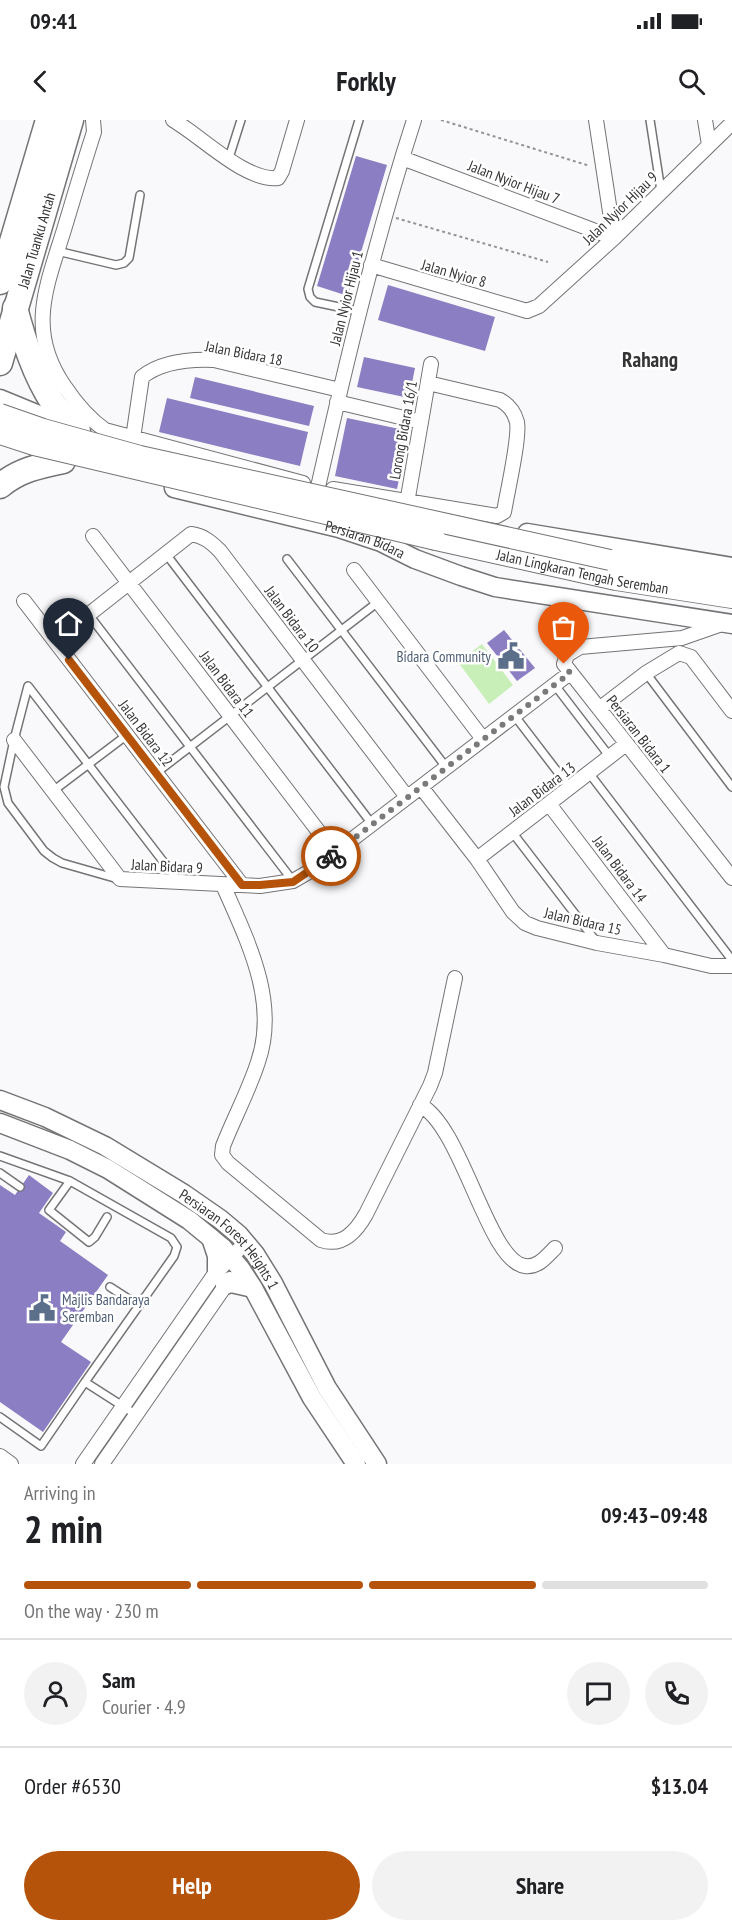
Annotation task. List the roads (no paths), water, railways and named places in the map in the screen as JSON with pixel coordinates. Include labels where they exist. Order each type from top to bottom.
[{"type":"highway","name":"Jalan Tuanku Antah","points":[[0,282],[48,120]]},
{"type":"highway","name":"Jalan Tuanku Antah","points":[[0,363],[71,120]]},
{"type":"highway","points":[[15,308],[38,376],[54,404],[78,431]]},
{"type":"highway","points":[[0,486],[15,474],[30,468],[63,461]]},
{"type":"main road","points":[[0,399],[78,431],[500,528],[732,567]]},
{"type":"main road","points":[[22,450],[14,443],[8,422],[10,416],[23,408]]},
{"type":"main road","name":"Persiaran Bidara","points":[[0,414],[43,429],[140,456],[610,560]]},
{"type":"main road","name":"Persiaran Bidara","points":[[0,434],[34,445],[436,540]]},
{"type":"main road","name":"Persiaran Bidara","points":[[0,444],[339,528],[381,542],[415,559],[495,587],[729,623]]},
{"type":"main road","name":"Jalan Lingkaran Tengah Seremban","points":[[436,540],[616,580],[732,598]]},
{"type":"main road","name":"Jalan Lingkaran Tengah Seremban","points":[[610,560],[732,582]]},
{"type":"main road","name":"Persiaran Forest Heights 1","points":[[0,1100],[45,1117],[105,1146],[184,1194],[220,1219],[250,1248],[273,1283],[327,1388],[377,1464]]},
{"type":"main road","name":"Persiaran Forest Heights 1","points":[[0,1123],[70,1150],[108,1169],[189,1220],[212,1238],[235,1262],[253,1288],[312,1398],[356,1464]]},
{"type":"main road","points":[[212,1238],[221,1278],[253,1288]]},
{"type":"street","points":[[93,120],[94,132],[45,287],[42,327],[44,345],[50,363],[78,408],[90,420],[105,430],[132,442],[318,487],[407,503],[501,515],[504,512],[518,430],[512,411],[508,404],[500,400],[428,383]]},
{"type":"street","points":[[173,120],[193,125],[228,161],[270,179],[278,178],[297,120]]},
{"type":"street","name":"Jalan Nyior Hijau 1","points":[[318,487],[358,311],[414,120]]},
{"type":"street","points":[[596,120],[614,238]]},
{"type":"street","points":[[705,120],[709,145]]},
{"type":"street","points":[[730,125],[732,143]]},
{"type":"street","name":"Jalan Nyior Hijau 9","points":[[527,311],[539,306],[614,238],[730,125]]},
{"type":"street","name":"Jalan Nyior Hijau 7","points":[[402,158],[614,238]]},
{"type":"street","name":"Jalan Nyior 8","points":[[371,266],[527,311]]},
{"type":"street","name":"Jalan Bidara 18","points":[[132,442],[142,377],[173,363],[214,360],[339,396]]},
{"type":"street","name":"Lorong Bidara 16/1","points":[[407,503],[431,364]]},
{"type":"street","points":[[339,396],[421,422]]},
{"type":"street","name":"Jalan Bidara 10","points":[[55,641],[191,534],[201,536],[211,542],[407,797]]},
{"type":"street","name":"Jalan Bidara 11","points":[[93,536],[335,853]]},
{"type":"street","points":[[354,570],[483,739]]},
{"type":"street","name":"Jalan Bidara 12","points":[[24,601],[242,885]]},
{"type":"street","points":[[660,639],[671,634],[674,626],[667,612]]},
{"type":"street","points":[[570,673],[564,664],[567,655],[580,647],[682,638],[729,623]]},
{"type":"street","points":[[599,710],[646,673],[679,653],[691,657],[732,711]]},
{"type":"street","name":"Jalan Bidara 9","points":[[14,740],[120,879],[223,885],[293,882],[335,853],[570,673]]},
{"type":"street","name":"Persiaran Bidara 1","points":[[570,673],[730,872]]},
{"type":"street","name":"Jalan Bidara 13","points":[[477,859],[626,744]]},
{"type":"street","name":"Jalan Bidara 15","points":[[421,787],[477,859],[513,912],[525,923],[597,943],[711,966],[732,966]]},
{"type":"street","name":"Jalan Bidara 14","points":[[549,804],[664,955]]},
{"type":"street","points":[[223,885],[253,954],[263,995],[264,1022],[259,1061],[222,1146],[222,1155],[228,1163],[321,1240],[335,1243],[341,1241],[359,1227],[435,1073],[455,978]]},
{"type":"street","points":[[420,1105],[426,1108],[441,1126],[511,1260],[527,1267],[536,1264],[555,1248]]},
{"type":"street","points":[[83,1464],[129,1410],[221,1278],[250,1248]]},
{"type":"street","points":[[102,1464],[129,1410]]},
{"type":"street","points":[[0,1456],[11,1464]]},
{"type":"lane","points":[[228,161],[241,120]]},
{"type":"lane","points":[[358,311],[315,302],[310,297],[308,289],[359,120]]},
{"type":"lane","points":[[650,120],[661,191]]},
{"type":"lane","points":[[57,251],[116,265],[124,263],[129,258],[140,195]]},
{"type":"lane","points":[[166,554],[372,824]]},
{"type":"lane","points":[[287,559],[446,767]]},
{"type":"lane","points":[[156,773],[378,602]]},
{"type":"lane","points":[[89,615],[293,882]]},
{"type":"lane","points":[[646,673],[732,787]]},
{"type":"lane","points":[[554,684],[610,757]]},
{"type":"lane","points":[[120,879],[62,863],[44,851],[8,803],[4,787],[29,686],[179,882]]},
{"type":"lane","points":[[514,715],[570,788]]},
{"type":"lane","points":[[53,791],[127,735]]},
{"type":"lane","points":[[589,773],[732,960]]},
{"type":"lane","points":[[512,832],[597,943]]},
{"type":"lane","points":[[0,1156],[70,1181],[171,1238],[177,1247],[174,1256],[41,1446],[0,1417]]},
{"type":"lane","points":[[0,1173],[20,1187]]},
{"type":"lane","points":[[70,1181],[47,1208],[89,1242],[95,1237],[107,1217]]},
{"type":"lane","points":[[110,1287],[138,1305]]},
{"type":"lane","points":[[85,1382],[129,1410]]},
{"type":"place","name":"Bidara Community","points":[[511,656]]},
{"type":"place","name":"Majlis Bandaraya Seremban","points":[[42,1308]]},
{"type":"district","name":"Rahang","points":[[650,359]]}]
